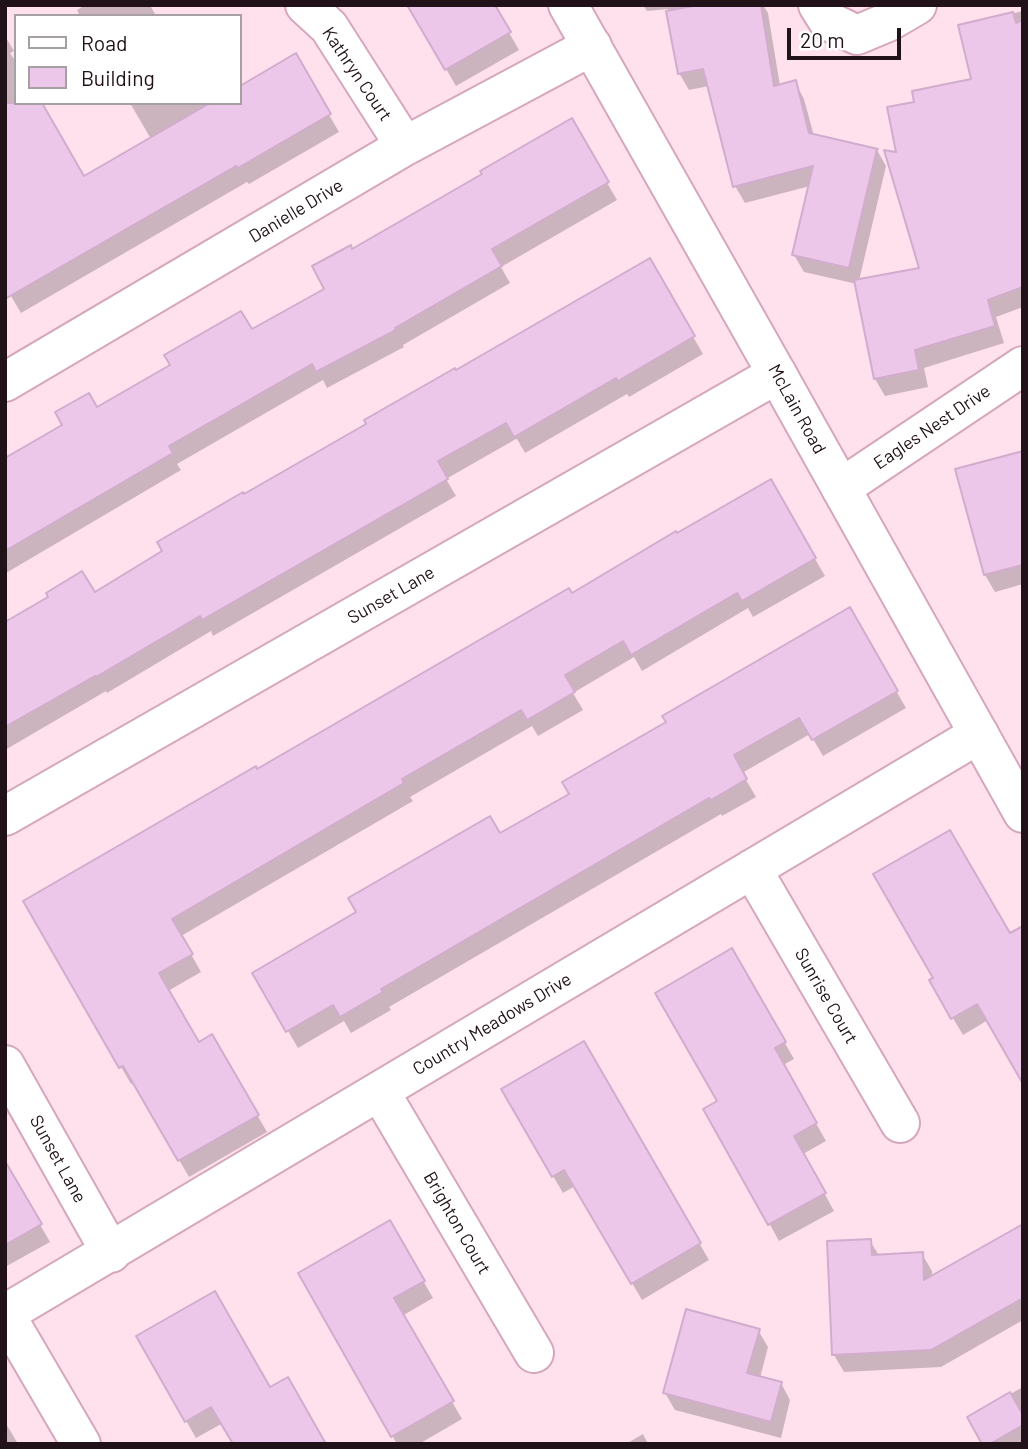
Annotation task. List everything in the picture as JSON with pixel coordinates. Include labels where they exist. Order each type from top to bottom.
[{"type":"street","name":"Kathryn Court","points":[[305,5],[329,27],[405,146]]},
{"type":"street","name":"McLain Road","points":[[568,5],[1023,813]]},
{"type":"street","points":[[818,5],[828,21],[857,35],[888,22],[917,5]]},
{"type":"street","name":"Danielle Drive","points":[[5,382],[405,146],[592,46]]},
{"type":"street","name":"Eagles Nest Drive","points":[[841,488],[1023,366]]},
{"type":"street","name":"Sunset Lane","points":[[5,816],[777,374]]},
{"type":"street","name":"Country Meadows Drive","points":[[5,1314],[979,734]]},
{"type":"street","name":"Sunrise Court","points":[[752,869],[900,1123]]},
{"type":"street","name":"Sunset Lane","points":[[5,1065],[111,1253]]},
{"type":"street","name":"Brighton Court","points":[[380,1092],[534,1353]]},
{"type":"street","points":[[5,1314],[81,1444]]},
{"type":"building","points":[[407,5],[495,5],[511,32],[445,70]]},
{"type":"building","points":[[698,5],[761,5],[774,86],[796,80],[809,133],[878,149],[849,268],[792,255],[813,166],[733,187],[703,69],[678,74],[666,11]]},
{"type":"building","points":[[1013,12],[1016,23],[1023,20],[1023,287],[988,300],[995,326],[915,350],[919,370],[874,379],[854,280],[919,268],[884,150],[896,152],[887,107],[914,102],[912,91],[971,79],[958,25]]},
{"type":"building","points":[[296,53],[331,114],[5,299],[5,103],[43,105],[84,176],[207,105],[242,105],[242,85]]},
{"type":"building","points":[[572,118],[609,182],[492,249],[502,266],[395,328],[396,330],[316,372],[312,364],[169,446],[173,453],[5,551],[5,458],[62,425],[55,412],[89,393],[97,407],[170,365],[164,355],[241,311],[252,329],[324,289],[312,266],[351,245],[352,249]]},
{"type":"building","points":[[650,258],[695,336],[514,437],[506,423],[438,461],[448,479],[202,620],[200,616],[5,727],[5,622],[48,597],[46,593],[82,571],[95,592],[162,551],[157,542],[366,424],[364,420]]},
{"type":"building","points":[[1023,451],[1023,565],[984,575],[955,469]]},
{"type":"building","points":[[771,479],[816,558],[742,601],[737,593],[631,655],[623,641],[565,675],[575,692],[527,720],[521,710],[402,779],[404,783],[172,919],[193,954],[159,973],[199,1042],[212,1034],[259,1115],[178,1161],[123,1066],[119,1068],[23,901],[569,588],[572,593],[676,531],[677,533]]},
{"type":"building","points":[[850,607],[898,691],[812,740],[799,718],[734,755],[747,779],[711,800],[709,798],[381,989],[383,992],[340,1017],[333,1005],[286,1032],[252,973],[356,912],[348,898],[490,816],[500,833],[569,794],[562,782],[666,722],[662,716]]},
{"type":"building","points":[[950,830],[1010,933],[1023,926],[1023,1084],[977,1004],[951,1019],[929,980],[933,978],[873,874]]},
{"type":"building","points":[[732,948],[786,1042],[775,1048],[817,1123],[794,1136],[826,1193],[768,1225],[703,1109],[717,1101],[655,993]]},
{"type":"building","points":[[584,1041],[701,1243],[631,1284],[564,1170],[552,1177],[501,1089]]},
{"type":"building","points":[[5,1161],[42,1224],[5,1245]]},
{"type":"building","points":[[390,1220],[425,1281],[394,1298],[454,1401],[391,1437],[298,1273]]},
{"type":"building","points":[[1023,1224],[1023,1298],[931,1350],[832,1355],[827,1241],[871,1239],[872,1255],[923,1252],[924,1280]]},
{"type":"building","points":[[215,1291],[270,1387],[288,1377],[326,1444],[233,1444],[211,1407],[185,1422],[136,1336]]},
{"type":"building","points":[[686,1309],[760,1329],[747,1373],[782,1382],[771,1422],[663,1393]]},
{"type":"building","points":[[1010,1392],[1023,1415],[1023,1425],[990,1444],[982,1444],[967,1417]]}]
